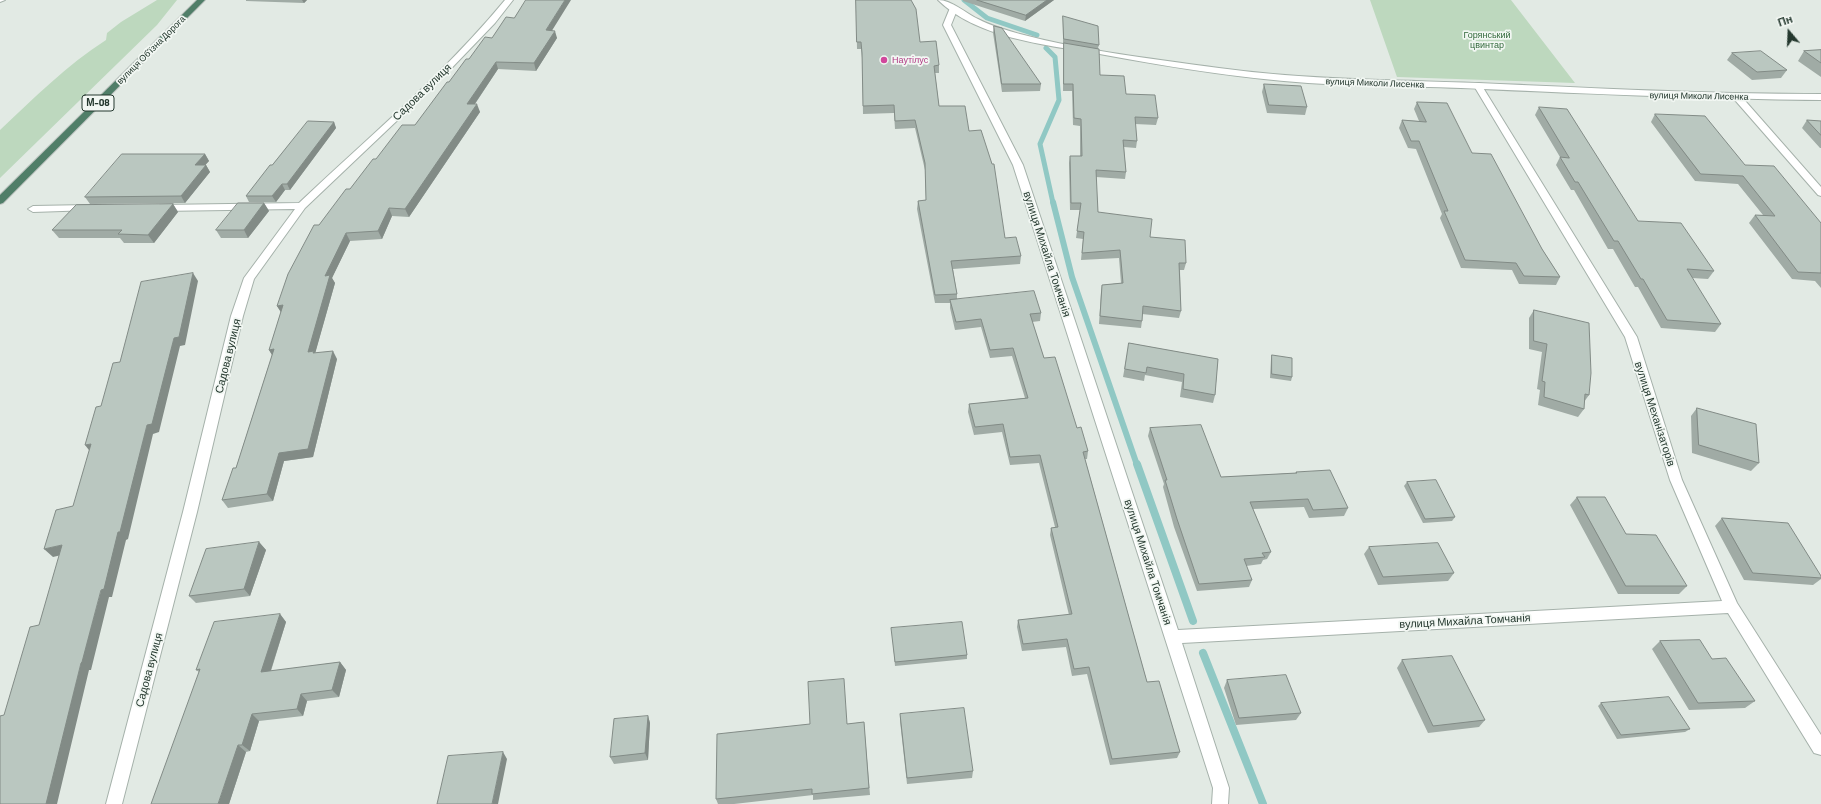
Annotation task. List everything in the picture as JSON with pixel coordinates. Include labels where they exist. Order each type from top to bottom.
[{"type":"highway","name":"вулиця Обʼїзна Дорога","points":[[0,201],[198,2]]},
{"type":"street","name":"Садова вулиця","points":[[114,804],[190,512],[244,290],[249,278],[302,206],[440,75],[492,21],[509,0]]},
{"type":"street","name":"вулиця Миколи Лисенка","points":[[942,0],[953,10],[979,23],[1026,37],[1200,68],[1331,82],[1478,86],[1586,93],[1737,97],[1821,97]]},
{"type":"street","name":"вулиця Михайла Томчанія","points":[[953,10],[947,25],[1018,165],[1173,637],[1732,607]]},
{"type":"street","name":"вулиця Механізаторів","points":[[1478,86],[1631,338],[1676,480],[1732,607],[1820,748]]},
{"type":"street","points":[[1737,97],[1821,193]]},
{"type":"street","points":[[152,208],[302,206]]},
{"type":"street","points":[[33,209],[96,208]]},
{"type":"street","points":[[1173,637],[1221,788],[1220,804]]},
{"type":"green space","points":[[157,0],[177,0],[157,25],[0,178],[0,130],[64,71],[106,40],[107,33],[121,22]]},
{"type":"green space","name":"Горянський цвинтар","points":[[1370,0],[1511,0],[1575,83],[1397,77]]},
{"type":"building","points":[[526,0],[565,0],[546,30],[555,31],[534,63],[496,62],[467,104],[477,104],[405,209],[389,208],[378,231],[346,233],[325,276],[330,275],[308,352],[333,351],[308,449],[279,453],[267,494],[222,500],[233,468],[236,468],[274,349],[269,350],[283,305],[277,306],[288,274],[314,225],[319,225],[346,189],[350,189],[373,159],[376,159],[402,125],[415,125],[447,82],[449,82],[466,59],[469,59],[485,37],[492,38],[506,17],[514,18]]},
{"type":"building","points":[[856,0],[911,0],[916,9],[920,42],[936,41],[939,65],[934,66],[939,106],[965,106],[969,131],[981,130],[992,164],[994,164],[1005,238],[1016,237],[1021,256],[951,261],[957,294],[935,295],[918,201],[926,200],[925,163],[915,120],[895,121],[894,105],[863,106],[862,53],[861,42],[857,42]]},
{"type":"building","points":[[977,0],[1047,0],[1026,15]]},
{"type":"building","points":[[1063,16],[1098,26],[1099,45],[1064,39]]},
{"type":"building","points":[[994,26],[1002,28],[1041,84],[1002,84]]},
{"type":"building","points":[[1064,43],[1099,49],[1100,75],[1124,76],[1126,94],[1155,95],[1158,118],[1135,117],[1137,141],[1123,140],[1126,172],[1096,170],[1098,212],[1152,219],[1150,237],[1185,240],[1186,263],[1179,263],[1181,311],[1143,306],[1142,321],[1100,316],[1102,285],[1123,283],[1120,250],[1082,253],[1084,232],[1077,231],[1081,203],[1071,203],[1070,156],[1082,156],[1081,119],[1074,118],[1073,84],[1064,84]]},
{"type":"building","points":[[1821,50],[1821,63],[1804,51]]},
{"type":"building","points":[[1761,51],[1787,70],[1757,72],[1732,53]]},
{"type":"building","points":[[1264,84],[1301,86],[1307,107],[1269,105]]},
{"type":"building","points":[[1417,102],[1447,103],[1472,153],[1491,154],[1542,249],[1560,277],[1524,276],[1516,263],[1465,260],[1444,211],[1448,211],[1419,141],[1411,141],[1402,120],[1426,122]]},
{"type":"building","points":[[1539,107],[1567,109],[1638,221],[1681,223],[1714,271],[1687,269],[1721,324],[1667,320],[1643,279],[1641,279],[1618,241],[1614,241],[1578,182],[1575,182],[1560,157],[1569,158]]},
{"type":"building","points":[[1655,114],[1705,116],[1745,165],[1774,166],[1821,223],[1821,273],[1798,272],[1755,215],[1775,216],[1743,176],[1701,174]]},
{"type":"building","points":[[1807,120],[1821,121],[1821,135]]},
{"type":"building","points":[[308,121],[334,122],[287,184],[282,184],[272,196],[246,196],[270,165],[272,165]]},
{"type":"building","points":[[122,154],[205,154],[195,165],[206,165],[181,196],[85,197]]},
{"type":"building","points":[[238,203],[264,203],[244,230],[216,230]]},
{"type":"building","points":[[173,204],[148,235],[118,234],[122,230],[52,230],[76,205]]},
{"type":"building","points":[[193,273],[179,337],[174,338],[152,424],[147,425],[120,532],[118,532],[104,589],[101,590],[46,804],[0,804],[0,716],[4,715],[30,627],[39,625],[62,545],[44,549],[56,510],[73,506],[91,444],[85,445],[96,407],[101,406],[113,363],[120,362],[141,282]]},
{"type":"building","points":[[1034,291],[1041,313],[1030,314],[1044,358],[1055,357],[1077,428],[1081,427],[1088,451],[1083,452],[1147,682],[1159,681],[1180,752],[1112,759],[1089,667],[1074,669],[1067,639],[1023,644],[1018,620],[1072,614],[1051,528],[1058,527],[1040,455],[1010,457],[1003,424],[975,427],[969,404],[1028,398],[1013,348],[990,350],[981,319],[956,322],[950,300]]},
{"type":"building","points":[[1534,310],[1589,323],[1591,373],[1589,395],[1585,394],[1584,409],[1544,397],[1545,382],[1542,381],[1547,344],[1534,341]]},
{"type":"building","points":[[1129,343],[1218,359],[1215,395],[1183,389],[1184,374],[1147,367],[1146,373],[1125,369]]},
{"type":"building","points":[[1272,355],[1292,358],[1292,377],[1272,374]]},
{"type":"building","points":[[1697,408],[1756,424],[1759,463],[1699,445]]},
{"type":"building","points":[[1201,425],[1221,477],[1330,470],[1348,508],[1313,510],[1308,499],[1250,502],[1271,552],[1262,553],[1265,557],[1244,559],[1252,580],[1199,584],[1177,519],[1165,480],[1167,480],[1150,428]]},
{"type":"building","points":[[1436,480],[1455,517],[1425,519],[1407,482]]},
{"type":"building","points":[[1577,497],[1605,497],[1626,534],[1656,535],[1687,586],[1626,586]]},
{"type":"building","points":[[1722,518],[1788,523],[1821,578],[1753,573]]},
{"type":"building","points":[[259,542],[244,589],[189,596],[206,549]]},
{"type":"building","points":[[1438,543],[1454,573],[1383,577],[1369,547]]},
{"type":"building","points":[[280,614],[261,672],[340,662],[332,690],[301,694],[297,709],[252,714],[242,745],[238,745],[218,804],[151,804],[200,669],[196,670],[214,622]]},
{"type":"building","points":[[962,622],[967,655],[895,662],[891,628]]},
{"type":"building","points":[[1700,640],[1712,659],[1726,658],[1755,701],[1698,703],[1660,641]]},
{"type":"building","points":[[1452,656],[1485,720],[1433,726],[1402,660]]},
{"type":"building","points":[[1286,675],[1301,713],[1239,718],[1227,680]]},
{"type":"building","points":[[844,679],[847,724],[864,722],[869,788],[812,794],[812,789],[716,799],[717,734],[810,724],[808,682]]},
{"type":"building","points":[[1669,697],[1690,729],[1621,735],[1601,703]]},
{"type":"building","points":[[964,708],[973,771],[907,778],[900,714]]},
{"type":"building","points":[[648,716],[645,753],[610,757],[614,719]]},
{"type":"building","points":[[503,752],[492,804],[437,804],[448,756]]},
{"type":"waterway","points":[[964,0],[987,18],[1037,35]]},
{"type":"waterway","points":[[1046,48],[1055,57],[1059,100],[1040,144],[1053,203]]},
{"type":"waterway","points":[[1053,202],[1072,277],[1137,465]]},
{"type":"waterway","points":[[1137,464],[1193,621]]},
{"type":"waterway","points":[[1203,653],[1263,804]]},
{"type":"place","name":"Наутілус","points":[[884,60]]}]
